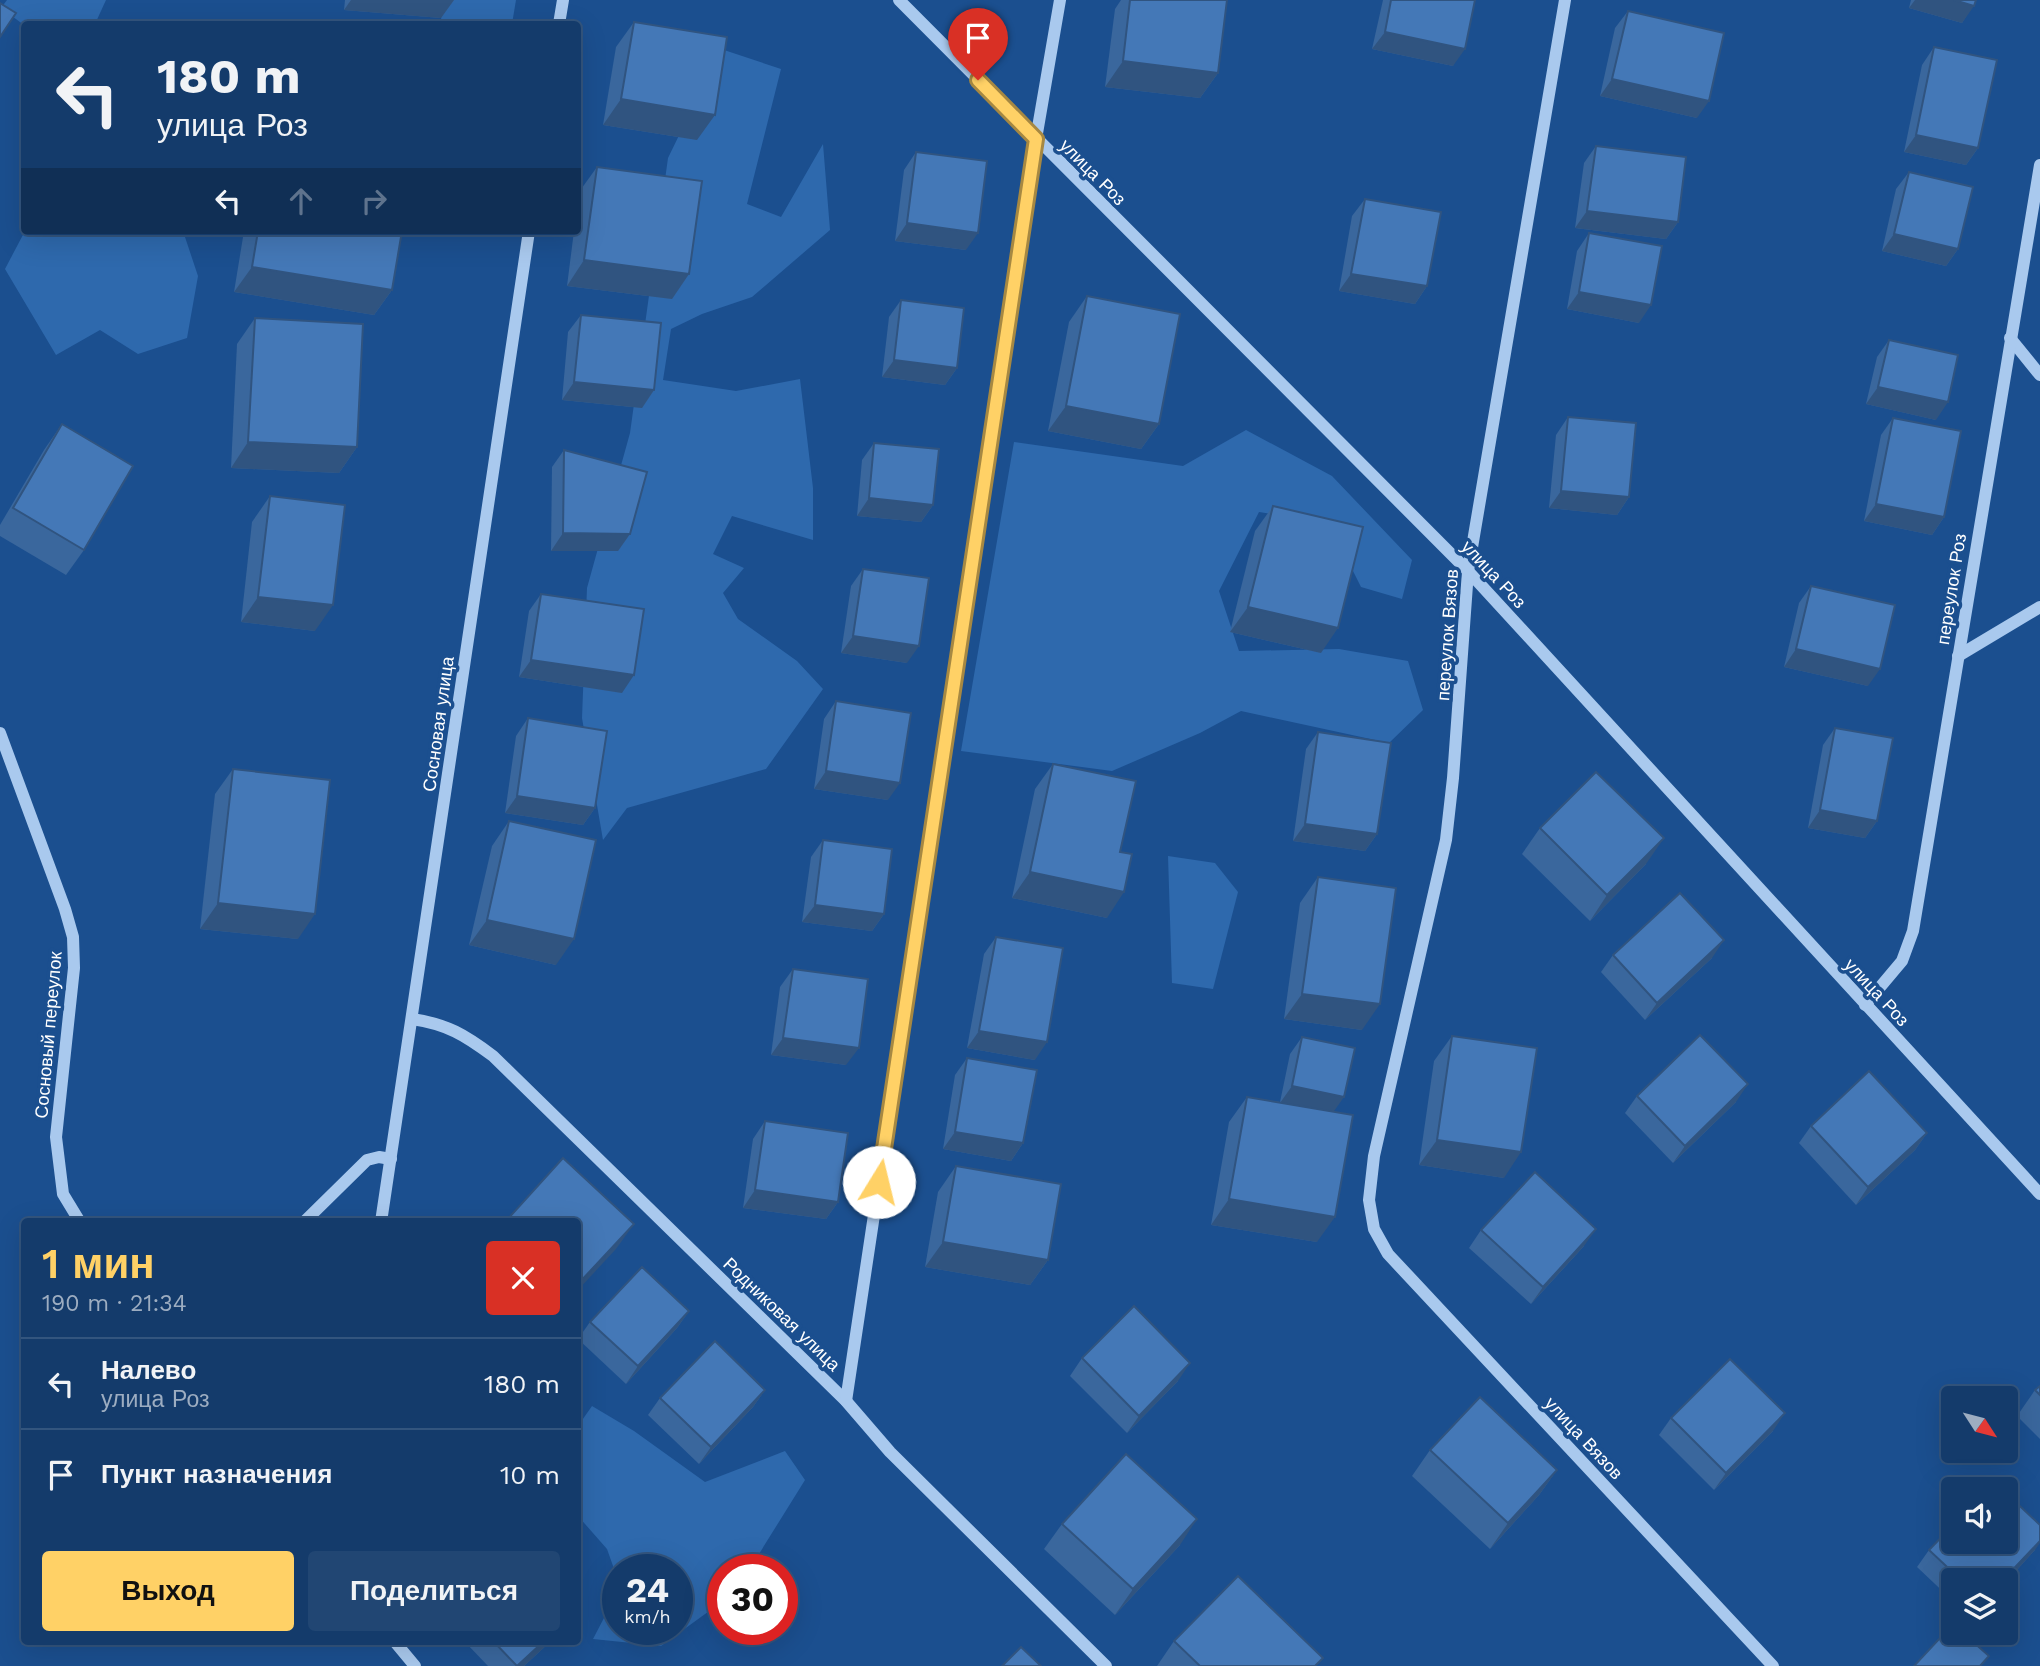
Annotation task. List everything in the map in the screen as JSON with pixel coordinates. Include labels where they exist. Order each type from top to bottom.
[{"type":"street","points":[[560,21],[563,0]]},
{"type":"street","name":"улица Роз","points":[[900,0],[1468,571],[2040,1194]]},
{"type":"street","points":[[846,1401],[1036,139],[1060,0]]},
{"type":"street","name":"переулок Вязов","points":[[1374,1229],[1369,1200],[1374,1156],[1446,840],[1454,778],[1468,571],[1565,0]]},
{"type":"street","name":"переулок Роз","points":[[1865,1005],[1902,961],[1913,931],[2040,164]]},
{"type":"street","name":"Сосновая улица","points":[[382,1218],[528,235]]},
{"type":"street","points":[[2010,338],[2040,375]]},
{"type":"street","points":[[1958,656],[2040,607]]},
{"type":"street","name":"Сосновый переулок","points":[[0,733],[73,937],[74,968],[56,1137],[63,1194],[78,1218]]},
{"type":"street","name":"Родниковая улица","points":[[412,1019],[437,1023],[465,1035],[493,1056],[846,1401],[890,1452],[1106,1666]]},
{"type":"street","points":[[308,1218],[367,1160],[379,1157],[391,1159]]},
{"type":"street","name":"улица Вязов","points":[[1374,1229],[1388,1254],[1773,1666]]},
{"type":"street","points":[[397,1645],[415,1666]]},
{"type":"shaded area","points":[[7,0],[106,0],[96,21],[21,23],[1,8]]},
{"type":"shaded area","points":[[445,0],[516,0],[512,21],[442,21]]},
{"type":"shaded area","points":[[721,49],[781,69],[747,204],[781,217],[823,144],[830,230],[752,297],[702,314],[671,329],[663,380],[736,391],[800,379],[813,488],[813,540],[732,516],[713,554],[744,568],[723,593],[738,619],[797,661],[823,689],[766,769],[627,808],[603,840],[582,718],[587,588],[630,433],[668,158]]},
{"type":"shaded area","points":[[23,235],[184,235],[198,276],[187,338],[138,354],[100,330],[56,355],[5,269]]},
{"type":"shaded area","points":[[1246,430],[1332,476],[1412,560],[1402,599],[1361,587],[1329,523],[1259,512],[1219,591],[1239,651],[1339,649],[1408,661],[1423,710],[1389,743],[1241,711],[1200,733],[1112,771],[961,751],[1014,442],[1183,466]]},
{"type":"shaded area","points":[[1168,856],[1215,863],[1238,892],[1213,989],[1172,983]]},
{"type":"shaded area","points":[[592,1406],[634,1431],[705,1482],[785,1451],[805,1480],[759,1554],[707,1554],[707,1613],[693,1623],[693,1554],[609,1554],[581,1519],[581,1422]]},
{"type":"shaded area","points":[[602,1622],[602,1640],[593,1639]]},
{"type":"building","points":[[1130,0],[1227,0],[1218,73],[1123,61]]},
{"type":"building","points":[[1391,0],[1475,0],[1465,49],[1385,32]]},
{"type":"building","points":[[1954,0],[1976,0],[1974,6]]},
{"type":"building","points":[[0,3],[16,13],[0,37]]},
{"type":"building","points":[[1628,11],[1724,33],[1709,101],[1612,79]]},
{"type":"building","points":[[634,22],[727,37],[715,115],[621,99]]},
{"type":"building","points":[[1934,47],[1997,60],[1978,148],[1916,135]]},
{"type":"building","points":[[1596,146],[1686,157],[1678,222],[1587,211]]},
{"type":"building","points":[[916,152],[987,161],[978,233],[907,223]]},
{"type":"building","points":[[597,167],[702,181],[689,274],[584,260]]},
{"type":"building","points":[[1909,172],[1973,187],[1958,249],[1894,234]]},
{"type":"building","points":[[1365,199],[1441,212],[1427,286],[1351,274]]},
{"type":"building","points":[[1589,233],[1662,246],[1651,305],[1579,292]]},
{"type":"building","points":[[257,235],[401,235],[392,290],[252,267]]},
{"type":"building","points":[[1087,296],[1180,314],[1159,424],[1066,406]]},
{"type":"building","points":[[901,300],[964,308],[957,368],[894,360]]},
{"type":"building","points":[[581,315],[661,323],[654,390],[574,382]]},
{"type":"building","points":[[255,318],[363,324],[357,447],[248,442]]},
{"type":"building","points":[[1889,340],[1958,355],[1948,402],[1878,387]]},
{"type":"building","points":[[1568,417],[1636,423],[1629,497],[1561,491]]},
{"type":"building","points":[[1893,418],[1961,431],[1944,517],[1876,504]]},
{"type":"building","points":[[62,424],[133,466],[84,550],[13,508]]},
{"type":"building","points":[[874,443],[939,449],[933,505],[869,498]]},
{"type":"building","points":[[564,450],[647,472],[630,534],[563,533]]},
{"type":"building","points":[[270,496],[345,505],[333,605],[258,597]]},
{"type":"building","points":[[1273,506],[1363,527],[1338,628],[1248,607]]},
{"type":"building","points":[[863,569],[929,578],[919,646],[853,636]]},
{"type":"building","points":[[1811,586],[1895,605],[1880,669],[1796,649]]},
{"type":"building","points":[[541,594],[644,609],[634,675],[531,660]]},
{"type":"building","points":[[836,701],[911,713],[900,783],[826,771]]},
{"type":"building","points":[[528,718],[607,731],[595,808],[517,796]]},
{"type":"building","points":[[1835,728],[1893,738],[1877,821],[1820,810]]},
{"type":"building","points":[[1318,732],[1391,743],[1377,834],[1305,824]]},
{"type":"building","points":[[1053,764],[1136,781],[1120,852],[1132,854],[1124,892],[1030,872]]},
{"type":"building","points":[[233,769],[330,780],[315,914],[218,903]]},
{"type":"building","points":[[1596,772],[1664,838],[1607,895],[1540,828]]},
{"type":"building","points":[[509,821],[596,840],[574,939],[487,920]]},
{"type":"building","points":[[823,840],[892,849],[884,914],[815,905]]},
{"type":"building","points":[[1318,877],[1396,888],[1380,1004],[1302,994]]},
{"type":"building","points":[[1680,893],[1724,940],[1657,1003],[1613,955]]},
{"type":"building","points":[[996,937],[1063,948],[1047,1042],[979,1031]]},
{"type":"building","points":[[793,969],[868,979],[859,1048],[783,1038]]},
{"type":"building","points":[[1700,1035],[1748,1084],[1685,1146],[1637,1096]]},
{"type":"building","points":[[1452,1036],[1537,1048],[1521,1152],[1437,1140]]},
{"type":"building","points":[[1302,1037],[1355,1048],[1344,1097],[1292,1086]]},
{"type":"building","points":[[967,1058],[1037,1070],[1023,1143],[955,1132]]},
{"type":"building","points":[[1869,1071],[1927,1133],[1868,1187],[1811,1126]]},
{"type":"building","points":[[1247,1097],[1353,1115],[1335,1217],[1229,1199]]},
{"type":"building","points":[[765,1121],[848,1133],[838,1202],[755,1190]]},
{"type":"building","points":[[563,1158],[634,1224],[581,1281],[581,1218],[509,1218]]},
{"type":"building","points":[[956,1166],[1061,1184],[1048,1260],[943,1242]]},
{"type":"building","points":[[1535,1172],[1596,1229],[1543,1287],[1481,1230]]},
{"type":"building","points":[[642,1267],[689,1311],[638,1366],[590,1322]]},
{"type":"building","points":[[1134,1306],[1190,1363],[1139,1416],[1082,1358]]},
{"type":"building","points":[[715,1341],[765,1390],[711,1447],[660,1398]]},
{"type":"building","points":[[1730,1359],[1785,1413],[1726,1473],[1671,1418]]},
{"type":"building","points":[[1480,1397],[1557,1470],[1508,1523],[1430,1450]]},
{"type":"building","points":[[1126,1454],[1197,1519],[1133,1589],[1062,1524]]},
{"type":"building","points":[[2018,1504],[2040,1525],[2040,1541],[2014,1568],[1948,1568],[1929,1550],[1941,1538],[1941,1554],[2018,1554]]},
{"type":"building","points":[[1238,1576],[1323,1658],[1315,1666],[1200,1666],[1174,1641]]},
{"type":"building","points":[[1941,1637],[1941,1645],[1977,1645],[1989,1656],[1980,1666],[1914,1666]]},
{"type":"building","points":[[497,1645],[540,1645],[517,1666]]},
{"type":"building","points":[[1021,1647],[1041,1666],[1002,1666]]},
{"type":"route","points":[[879,1182],[1036,139],[978,80]]}]
